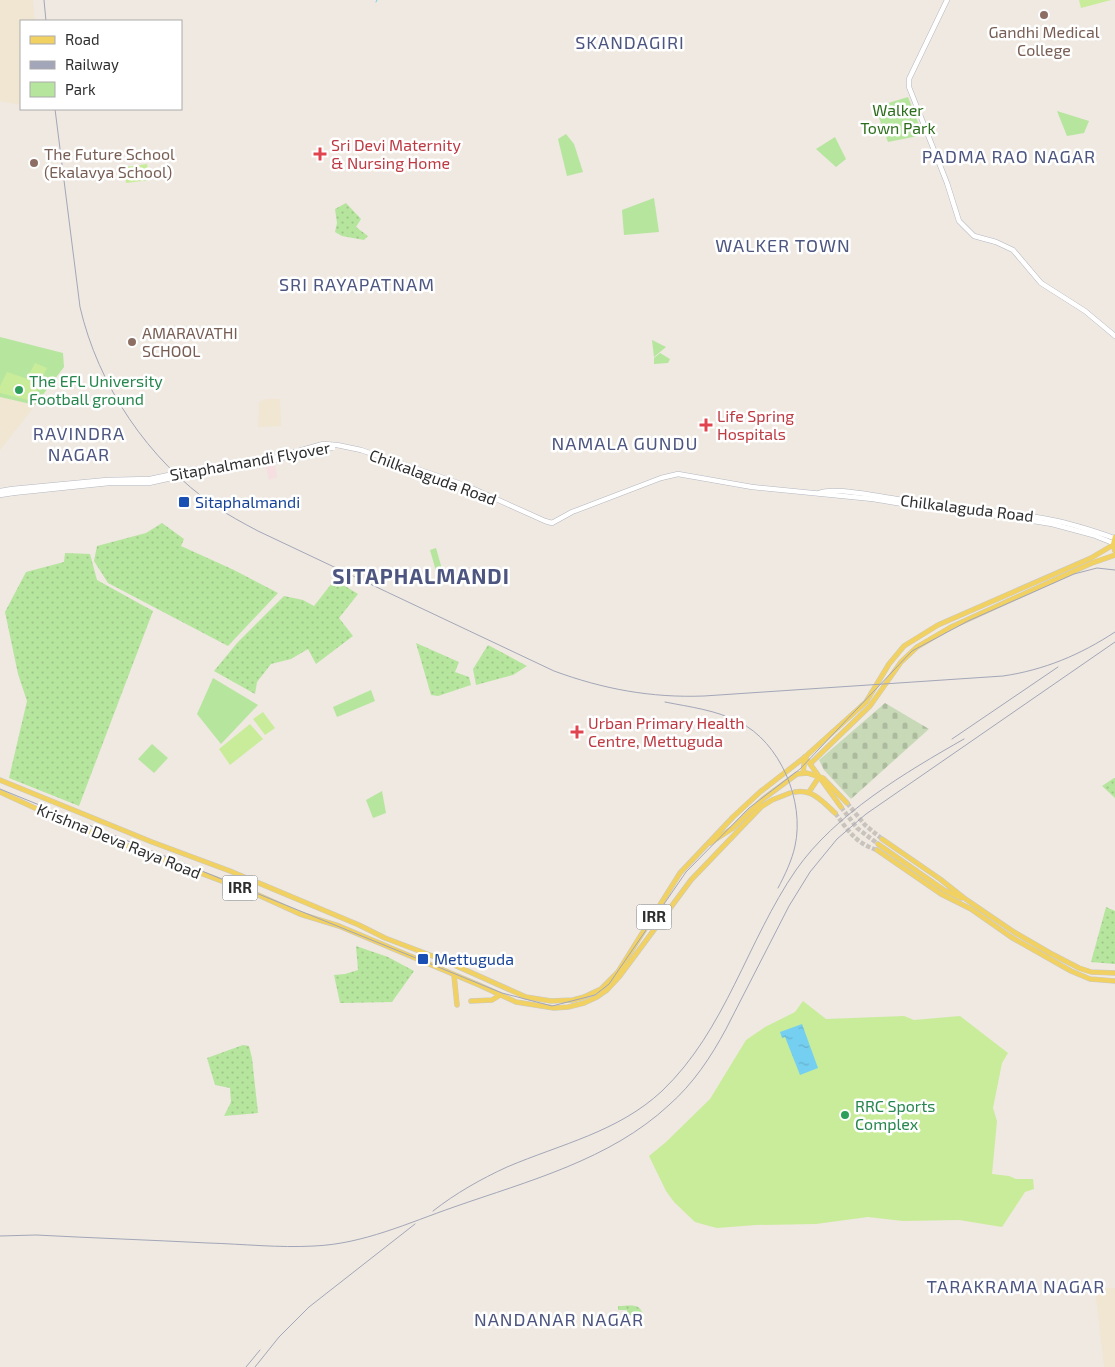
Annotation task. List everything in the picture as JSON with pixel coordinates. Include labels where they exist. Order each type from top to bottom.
[{"type":"main road","points":[[947,0],[909,79],[909,87],[947,182],[959,221],[974,236],[996,242],[1014,250],[1041,283],[1085,311],[1115,336]]},
{"type":"main road","name":"Sitaphalmandi Flyover","points":[[0,493],[108,480],[149,481],[192,470],[267,460],[323,444],[362,450]]},
{"type":"main road","name":"Chilkalaguda Road","points":[[362,450],[467,486],[552,523],[572,512],[661,478],[678,474],[752,487],[872,499],[921,508],[970,512],[1052,524],[1114,541]]},
{"type":"main road","points":[[1114,541],[1115,551]]},
{"type":"main road","name":"Krishna Deva Raya Road","points":[[0,780],[261,884],[526,996],[551,1002],[584,997],[601,989],[618,972],[680,873],[706,844],[754,798],[805,757],[866,702],[889,664],[904,646],[938,625],[1091,558],[1114,541]]},
{"type":"main road","points":[[810,763],[870,706],[901,662],[917,647],[951,628],[1092,563],[1115,555]]},
{"type":"main road","points":[[805,757],[840,807]]},
{"type":"main road","points":[[805,757],[802,772],[823,778],[847,803]]},
{"type":"main road","name":"Krishna Deva Raya Road","points":[[706,844],[733,828],[763,799],[792,776],[802,772]]},
{"type":"main road","points":[[819,777],[810,792],[835,813]]},
{"type":"main road","points":[[817,796],[826,787]]},
{"type":"main road","name":"Krishna Deva Raya Road","points":[[0,792],[70,824],[256,894],[300,914],[339,926],[516,1002],[554,1008],[584,1003],[607,990],[620,977],[683,891],[761,806],[793,793],[810,792]]},
{"type":"main road","points":[[23,802],[27,792]]},
{"type":"main road","points":[[882,838],[1014,932],[1079,968],[1091,972],[1115,973]]},
{"type":"main road","points":[[878,844],[944,890],[964,898]]},
{"type":"main road","points":[[876,850],[941,894],[1080,976],[1090,979],[1115,981]]},
{"type":"main road","points":[[256,894],[261,884]]},
{"type":"main road","points":[[673,885],[683,891]]},
{"type":"main road","points":[[668,894],[676,900]]},
{"type":"main road","points":[[454,975],[457,1005]]},
{"type":"main road","points":[[471,1001],[492,1000],[500,994]]},
{"type":"shaded area","points":[[0,0],[33,0],[35,20],[20,20],[20,105],[0,101]]},
{"type":"shaded area","points":[[0,397],[35,405],[0,450]]},
{"type":"shaded area","points":[[267,399],[280,399],[281,426],[258,427],[259,402]]},
{"type":"shaded area","points":[[275,465],[277,477],[269,480],[266,467]]},
{"type":"shaded area","points":[[1095,1288],[1115,1288],[1115,1367],[1104,1367]]},
{"type":"green space","points":[[1079,0],[1111,0],[1081,8]]},
{"type":"green space","name":"Walker Town Park","points":[[908,97],[923,135],[888,142],[875,107]]},
{"type":"green space","points":[[1057,111],[1089,121],[1084,133],[1067,136]]},
{"type":"green space","points":[[566,134],[574,144],[583,172],[567,176],[558,139]]},
{"type":"green space","points":[[835,137],[846,159],[836,167],[816,149]]},
{"type":"green space","points":[[147,164],[150,180],[126,183],[125,167]]},
{"type":"green space","points":[[654,198],[659,232],[624,235],[622,210]]},
{"type":"green space","points":[[346,203],[361,219],[356,227],[368,236],[364,240],[342,236],[335,232],[337,223],[335,209]]},
{"type":"green space","points":[[0,337],[63,353],[64,367],[35,405],[0,397]]},
{"type":"green space","points":[[652,340],[666,347],[654,357]]},
{"type":"green space","points":[[660,353],[670,359],[668,363],[654,364],[654,358]]},
{"type":"green space","points":[[35,363],[47,368],[41,381],[27,378]]},
{"type":"green space","name":"The EFL University Football ground","points":[[7,372],[40,383],[32,401],[0,393],[0,386]]},
{"type":"green space","points":[[162,523],[184,539],[181,546],[234,570],[278,593],[228,646],[108,583],[94,561],[97,546],[146,533]]},
{"type":"green space","points":[[436,548],[442,569],[436,571],[430,550]]},
{"type":"green space","points":[[65,553],[90,554],[97,580],[153,611],[79,806],[9,778],[27,701],[18,674],[5,612],[26,572],[64,562]]},
{"type":"green space","points":[[332,583],[345,586],[358,594],[339,618],[353,636],[316,664],[308,649],[291,659],[271,664],[257,682],[255,694],[214,671],[238,642],[284,596],[303,600],[314,606]]},
{"type":"green space","points":[[416,643],[459,662],[455,672],[469,677],[471,685],[438,696],[431,695]]},
{"type":"green space","points":[[488,645],[527,666],[513,675],[476,685],[473,669]]},
{"type":"green space","points":[[213,678],[258,705],[221,744],[197,714]]},
{"type":"green space","points":[[371,690],[375,701],[337,717],[333,707]]},
{"type":"green space","points":[[885,703],[929,729],[851,799],[824,770],[819,760]]},
{"type":"green space","points":[[263,712],[275,728],[265,735],[253,719]]},
{"type":"green space","points":[[250,724],[263,739],[230,765],[219,749]]},
{"type":"green space","points":[[152,744],[168,758],[154,773],[138,759]]},
{"type":"green space","points":[[1115,778],[1115,798],[1102,786]]},
{"type":"green space","points":[[382,791],[386,813],[373,818],[366,800]]},
{"type":"green space","points":[[1106,907],[1115,911],[1115,964],[1091,962]]},
{"type":"green space","points":[[356,946],[388,957],[414,971],[392,1002],[340,1003],[334,975],[358,970]]},
{"type":"green space","name":"RRC Sports Complex","points":[[803,1001],[826,1019],[904,1016],[914,1020],[960,1016],[1008,1053],[1002,1063],[993,1108],[997,1121],[992,1174],[1009,1176],[1016,1179],[1033,1179],[1034,1189],[1025,1192],[1002,1227],[959,1220],[903,1221],[868,1217],[816,1224],[717,1228],[695,1222],[674,1202],[666,1191],[649,1156],[710,1099],[746,1040],[765,1027],[795,1012]]},
{"type":"green space","points":[[243,1045],[249,1046],[252,1058],[258,1113],[224,1116],[231,1102],[230,1088],[215,1085],[207,1058]]},
{"type":"green space","points":[[631,1305],[637,1307],[643,1316],[627,1315],[627,1310],[618,1310],[618,1306]]},
{"type":"water","points":[[802,1024],[818,1068],[800,1075],[785,1037],[782,1038],[780,1032]]},
{"type":"tunnel","points":[[847,803],[865,825],[882,839]]},
{"type":"tunnel","points":[[841,807],[857,828],[878,844]]},
{"type":"tunnel","points":[[835,813],[857,840],[877,850]]},
{"type":"railway","points":[[44,0],[46,20]]},
{"type":"railway","points":[[55,110],[80,307],[99,365],[129,418],[168,466],[215,506],[258,531],[554,671],[591,683],[646,694],[704,696],[1003,676],[1047,666],[1088,648],[1115,632]]},
{"type":"railway","points":[[0,789],[502,993],[552,1006],[595,995],[609,984],[686,872],[749,808],[800,769],[912,651],[968,621],[1074,574],[1097,568],[1115,570]]},
{"type":"railway","points":[[0,1236],[36,1235],[274,1246],[332,1244],[368,1237],[402,1226],[539,1178],[595,1155],[646,1124],[678,1097],[694,1079],[708,1060],[726,1029],[789,906],[810,872],[837,839],[866,814],[1115,642]]},
{"type":"railway","points":[[952,739],[1058,667]]},
{"type":"railway","points":[[665,702],[712,712],[739,722],[754,731],[777,758],[792,792],[796,810],[797,829],[792,857],[778,888]]},
{"type":"railway","points":[[433,1211],[478,1181],[507,1167],[608,1127],[627,1117],[662,1091],[684,1067],[703,1041],[720,1013],[779,897],[796,870],[812,850],[851,813],[873,796],[964,739]]},
{"type":"railway","points":[[255,1367],[279,1337],[309,1307],[415,1224]]},
{"type":"railway","points":[[246,1367],[260,1350]]},
{"type":"place","name":"Gandhi Medical College","points":[[1044,15]]},
{"type":"place","name":"Sri Devi Maternity & Nursing Home","points":[[320,154]]},
{"type":"place","name":"The Future School (Ekalavya School)","points":[[34,163]]},
{"type":"place","name":"AMARAVATHI SCHOOL","points":[[132,342]]},
{"type":"place","name":"The EFL University Football ground","points":[[19,390]]},
{"type":"place","name":"Life Spring Hospitals","points":[[706,425]]},
{"type":"place","name":"Sitaphalmandi","points":[[184,502]]},
{"type":"place","name":"Urban Primary Health Centre, Mettuguda","points":[[577,732]]},
{"type":"place","name":"Mettuguda","points":[[423,959]]},
{"type":"place","name":"RRC Sports Complex","points":[[845,1115]]},
{"type":"district","name":"SKANDAGIRI","points":[[630,43]]},
{"type":"district","name":"PADMA RAO NAGAR","points":[[1009,157]]},
{"type":"district","name":"WALKER TOWN","points":[[783,246]]},
{"type":"district","name":"SRI RAYAPATNAM","points":[[357,285]]},
{"type":"district","name":"RAVINDRA NAGAR","points":[[79,444]]},
{"type":"district","name":"NAMALA GUNDU","points":[[625,444]]},
{"type":"district","name":"SITAPHALMANDI","points":[[421,577]]},
{"type":"district","name":"TARAKRAMA NAGAR","points":[[1016,1287]]},
{"type":"district","name":"NANDANAR NAGAR","points":[[559,1320]]}]
